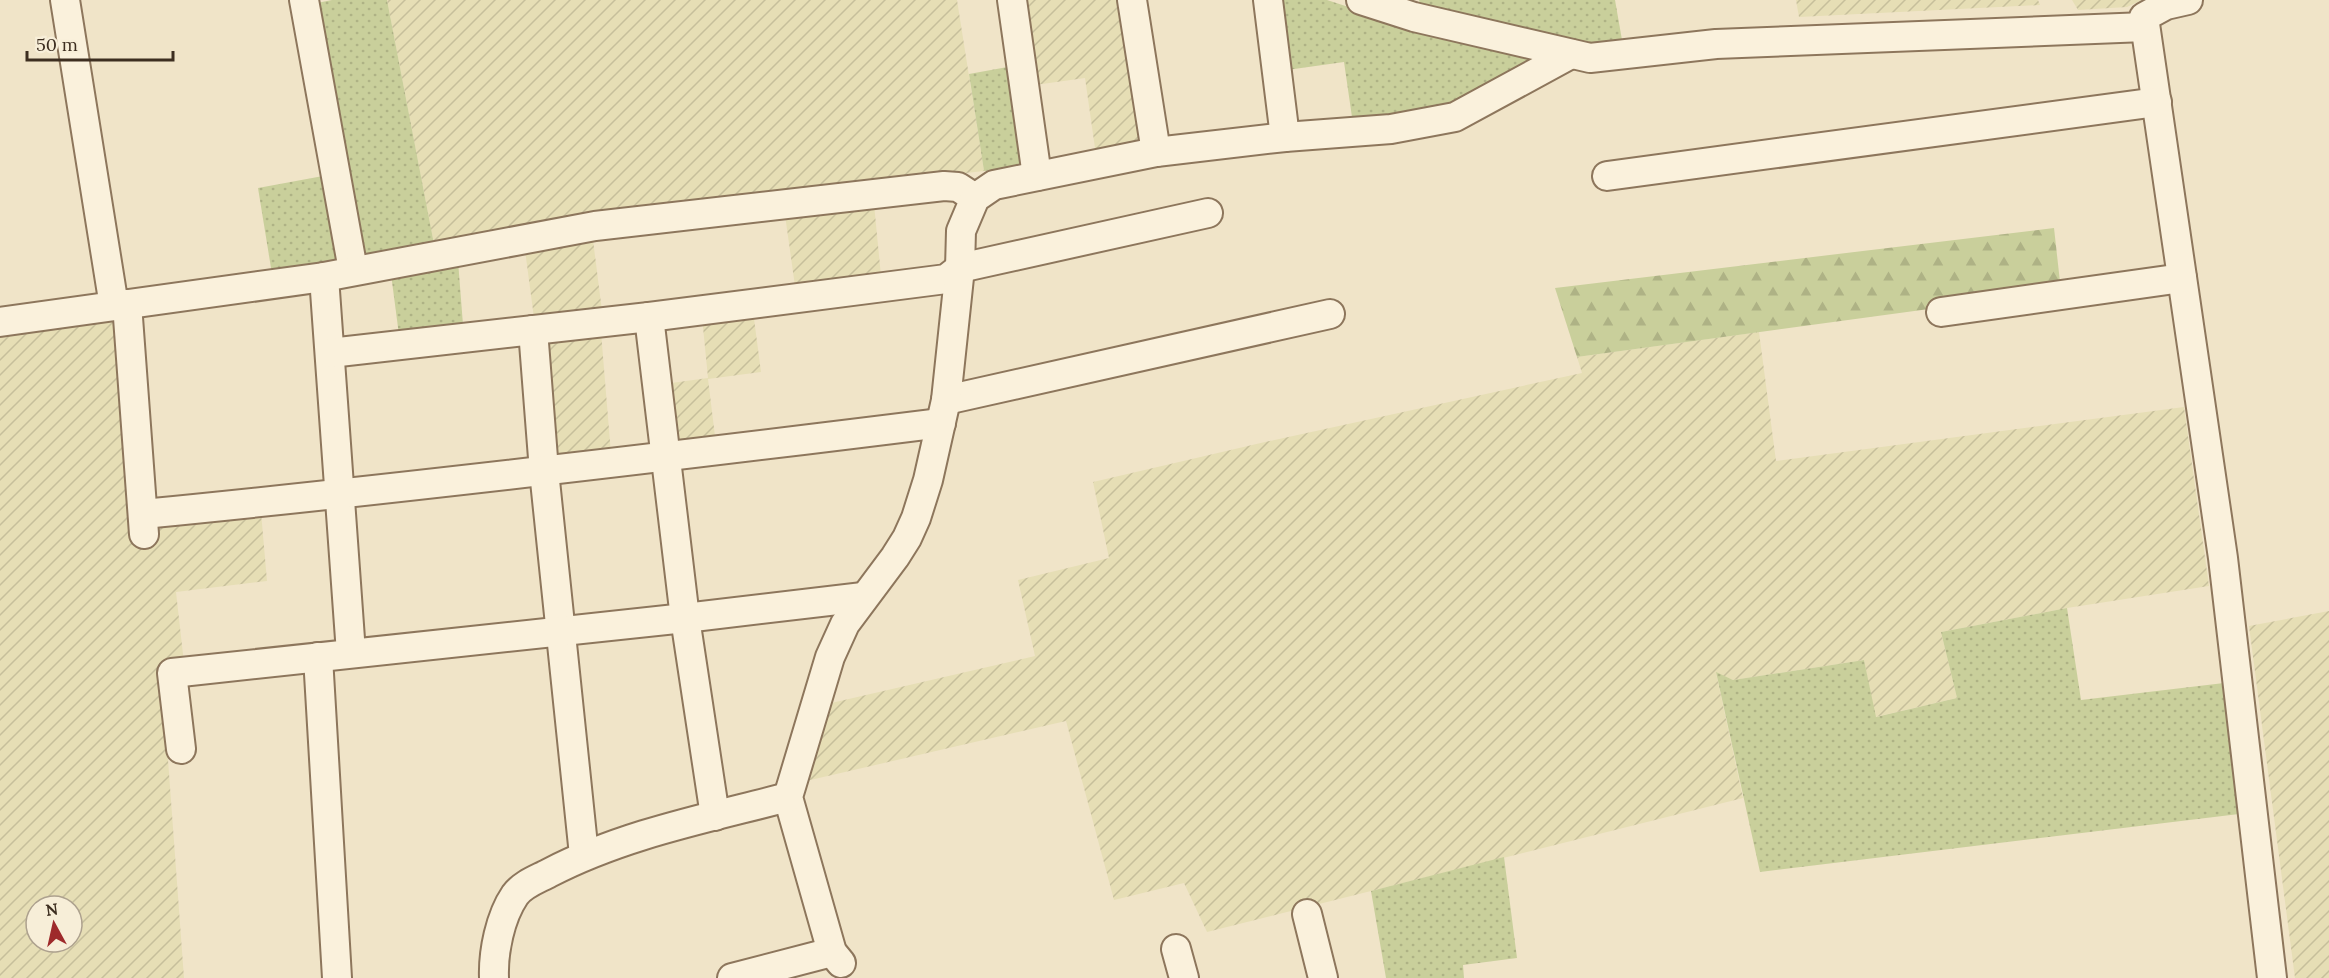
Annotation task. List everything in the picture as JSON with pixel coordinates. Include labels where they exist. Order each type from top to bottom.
[{"type":"street","points":[[65,0],[120,305],[143,524],[340,495],[666,458],[944,411],[1330,314]]},
{"type":"street","points":[[304,0],[353,270]]},
{"type":"street","points":[[1011,0],[1037,176]]},
{"type":"street","points":[[1132,0],[1156,152]]},
{"type":"street","points":[[1268,0],[1285,137]]},
{"type":"street","points":[[1361,0],[1413,8],[1590,58],[1716,44],[2144,22],[2166,5],[2188,0]]},
{"type":"street","points":[[2144,22],[2223,558],[2272,978]]},
{"type":"street","points":[[732,978],[836,957],[788,797],[830,657],[845,624],[907,538],[928,480],[944,411],[960,268],[961,231],[975,198],[994,185],[1156,152],[1285,137],[1390,129],[1455,117],[1571,54]]},
{"type":"street","points":[[1606,176],[2157,102]]},
{"type":"street","points":[[0,322],[324,277],[606,224],[944,186],[958,187],[975,198]]},
{"type":"street","points":[[330,353],[649,317],[946,279],[960,268],[1208,213]]},
{"type":"street","points":[[324,277],[351,653]]},
{"type":"street","points":[[1941,312],[2182,278]]},
{"type":"street","points":[[649,317],[685,618],[715,816]]},
{"type":"street","points":[[533,330],[544,471],[584,855]]},
{"type":"street","points":[[181,749],[172,673],[863,597]]},
{"type":"street","points":[[318,657],[337,978]]},
{"type":"street","points":[[495,978],[494,966],[499,935],[507,909],[516,894],[528,883],[584,855],[614,844],[788,797]]},
{"type":"street","points":[[1307,914],[1323,978]]},
{"type":"street","points":[[1176,949],[1184,978]]},
{"type":"shaded area","points":[[387,0],[957,0],[984,171],[606,213],[434,244]]},
{"type":"shaded area","points":[[1022,0],[1123,0],[1146,146],[1096,155],[1085,78],[1035,85]]},
{"type":"shaded area","points":[[1796,0],[2038,0],[2040,5],[1799,17]]},
{"type":"shaded area","points":[[2072,0],[2142,0],[2127,7],[2078,10]]},
{"type":"shaded area","points":[[874,204],[881,276],[795,286],[785,215]]},
{"type":"shaded area","points":[[593,240],[602,311],[534,318],[525,250]]},
{"type":"shaded area","points":[[753,311],[761,372],[708,379],[715,436],[673,443],[664,384],[708,378],[702,317]]},
{"type":"shaded area","points":[[117,317],[135,523],[261,512],[267,581],[176,592],[184,663],[161,664],[184,978],[0,978],[0,333]]},
{"type":"shaded area","points":[[601,332],[611,454],[552,461],[542,339]]},
{"type":"shaded area","points":[[1759,332],[1776,461],[2184,407],[2209,586],[2067,608],[1941,632],[1957,698],[1875,717],[1864,660],[1733,680],[1716,673],[1743,798],[1207,932],[1184,883],[1114,900],[1066,721],[806,781],[827,704],[1035,656],[1018,580],[1109,558],[1093,482],[1582,373],[1577,357]]},
{"type":"shaded area","points":[[2329,611],[2329,978],[2295,978],[2249,626]]},
{"type":"green space","points":[[332,0],[387,0],[434,244],[361,257],[317,3]]},
{"type":"green space","points":[[1277,0],[1327,0],[1407,26],[1534,56],[1535,64],[1463,103],[1353,124],[1344,62],[1287,70]]},
{"type":"green space","points":[[1419,0],[1615,0],[1622,40],[1577,44],[1420,5]]},
{"type":"green space","points":[[1013,66],[1028,166],[984,171],[969,74]]},
{"type":"green space","points":[[323,176],[339,263],[272,274],[258,188]]},
{"type":"green space","points":[[2054,228],[2061,291],[1577,357],[1555,288]]},
{"type":"green space","points":[[458,261],[463,325],[399,335],[391,274]]},
{"type":"green space","points":[[2067,608],[2081,700],[2224,683],[2239,814],[1760,872],[1716,672],[1733,680],[1864,660],[1876,717],[1957,698],[1941,632]]},
{"type":"green space","points":[[1504,857],[1517,958],[1463,965],[1464,978],[1386,978],[1371,891]]}]
